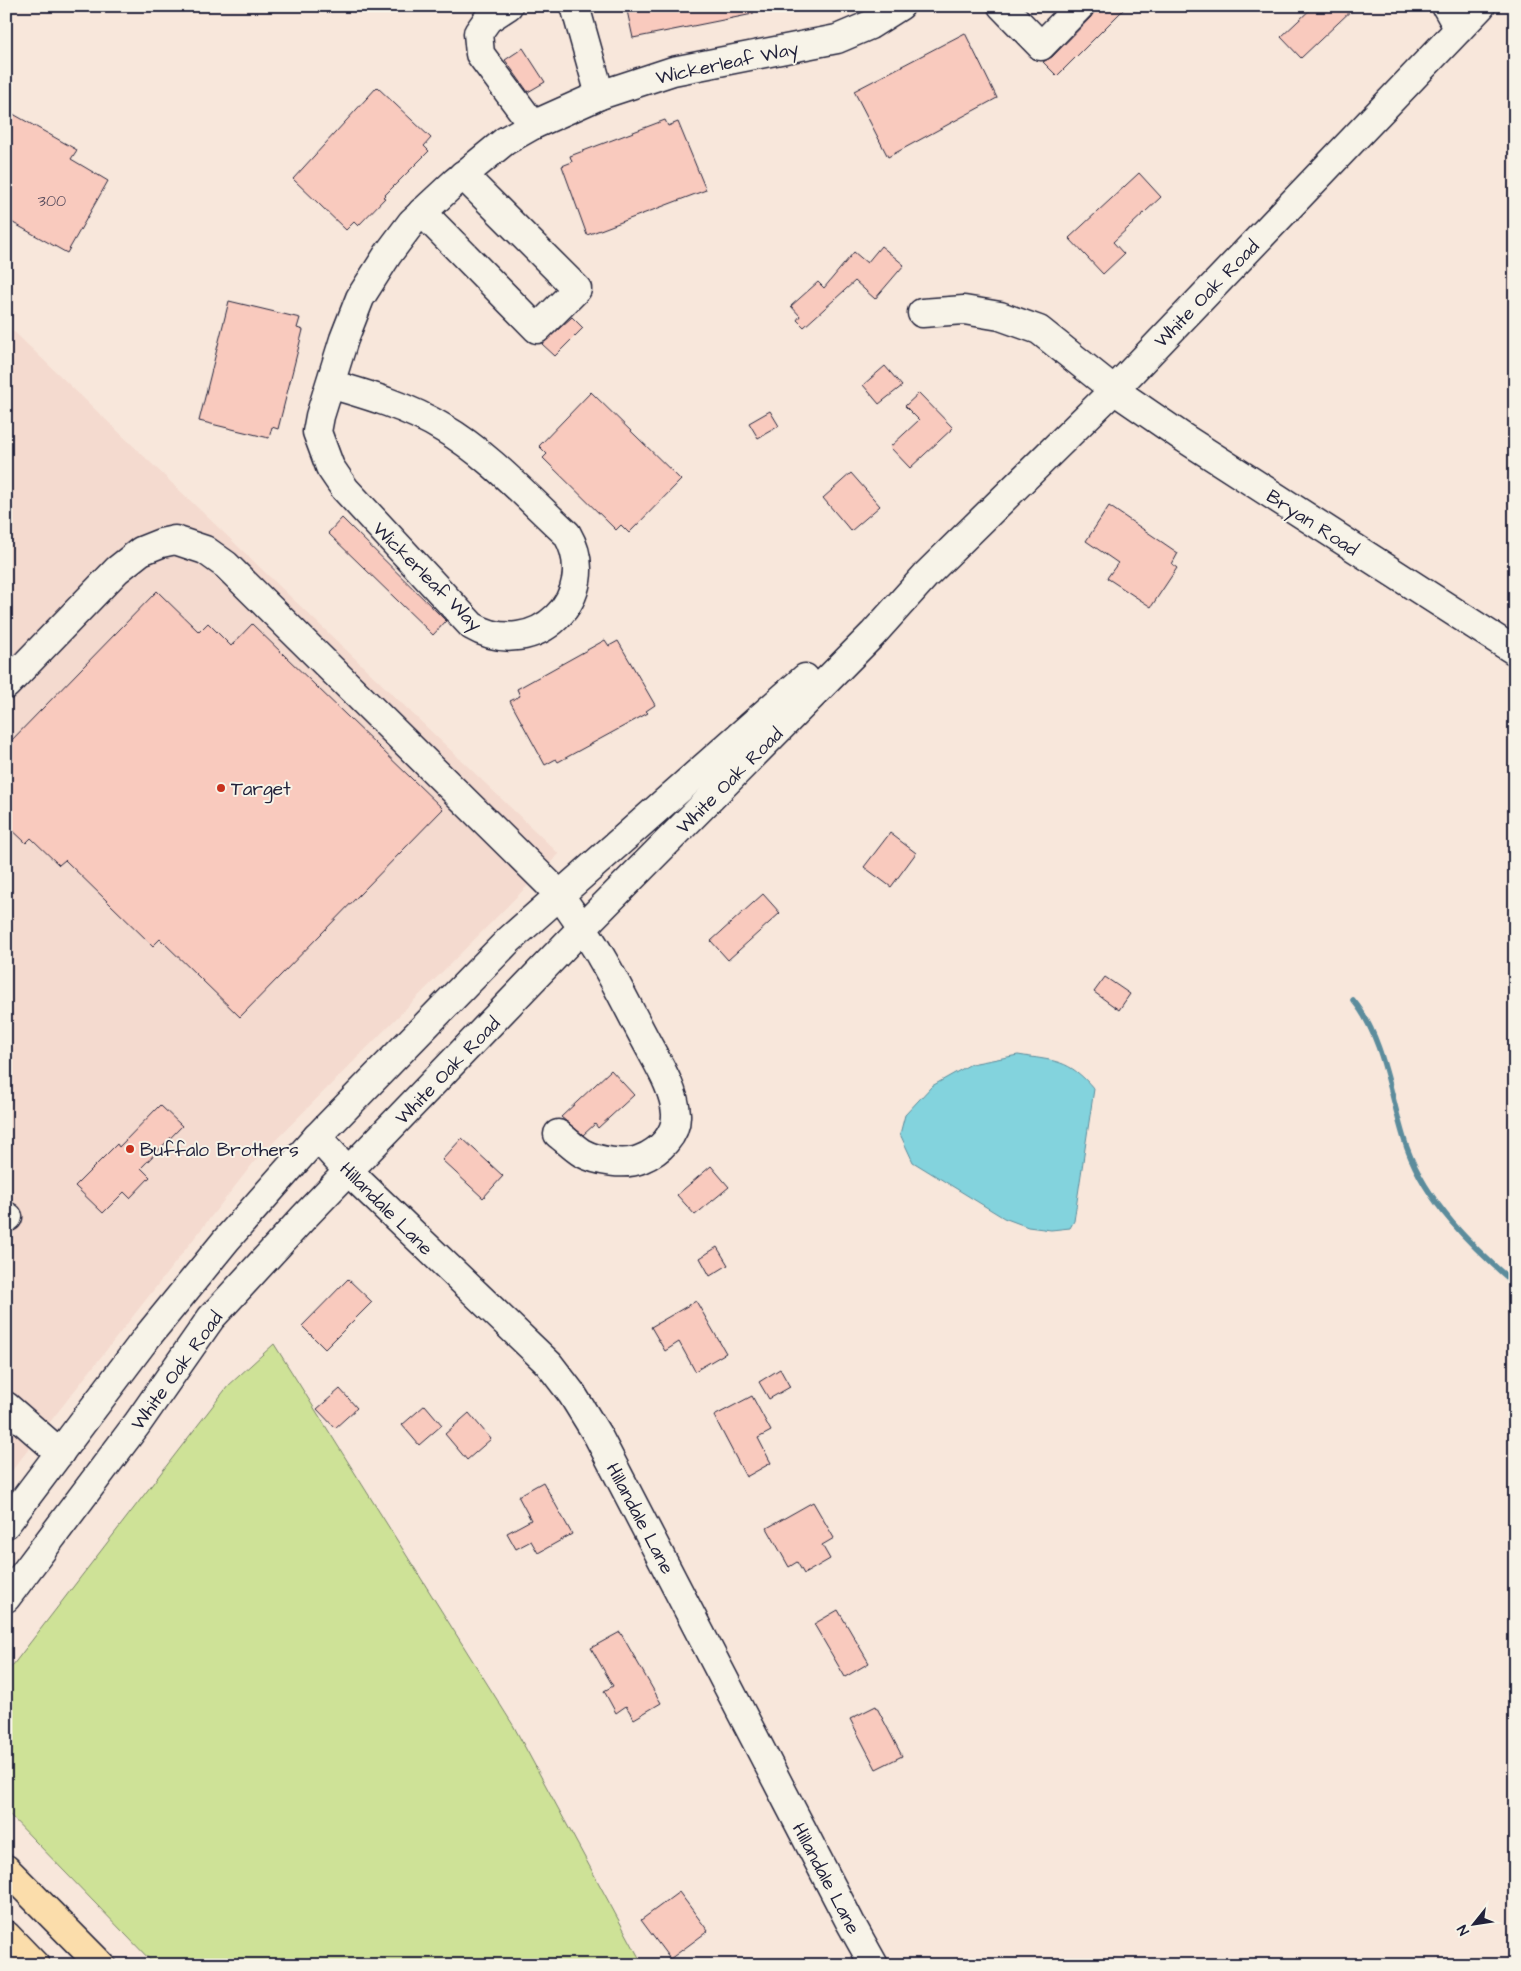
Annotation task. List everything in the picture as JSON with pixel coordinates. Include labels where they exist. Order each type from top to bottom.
[{"type":"main road","points":[[6,1869],[101,1965]]},
{"type":"main road","points":[[6,1935],[35,1965]]},
{"type":"street","points":[[508,6],[488,19],[478,33],[480,54],[533,125]]},
{"type":"street","points":[[575,6],[600,95]]},
{"type":"street","name":"Wickerleaf Way","points":[[330,384],[398,407],[443,428],[476,451],[567,534],[574,546],[576,577],[572,596],[559,616],[523,637],[502,637],[486,634],[472,626],[360,508],[330,467],[317,432],[320,416],[344,339],[360,298],[388,254],[422,212],[505,141],[533,125],[600,95],[706,63],[837,39],[870,24],[900,6]]},
{"type":"street","points":[[1002,6],[1041,46],[1080,6]]},
{"type":"street","name":"White Oak Road","points":[[6,1598],[137,1424],[211,1318],[582,928],[873,634],[926,575],[1114,390],[1452,18],[1480,6]]},
{"type":"street","points":[[422,212],[537,329],[577,289],[463,175]]},
{"type":"street","name":"Bryan Road","points":[[922,313],[964,310],[1000,316],[1039,330],[1114,390],[1298,514],[1515,651]]},
{"type":"street","points":[[6,685],[129,560],[141,551],[175,540],[205,550],[226,566],[559,894],[601,957],[659,1066],[676,1114],[672,1132],[664,1145],[639,1160],[607,1161],[583,1153],[558,1134]]},
{"type":"street","name":"White Oak Road","points":[[6,1524],[171,1307],[227,1239],[318,1137],[508,940],[926,575]]},
{"type":"street","name":"Hillandale Lane","points":[[318,1137],[349,1172],[548,1364],[572,1394],[598,1436],[842,1907],[874,1965]]},
{"type":"street","points":[[6,1406],[60,1453]]},
{"type":"shaded area","points":[[6,324],[559,854],[254,1162],[6,1478]]},
{"type":"green space","points":[[274,1344],[513,1725],[643,1965],[155,1965],[6,1811],[6,1674],[228,1386]]},
{"type":"water","points":[[1018,1055],[1052,1060],[1069,1067],[1085,1079],[1094,1089],[1074,1221],[1070,1228],[1051,1230],[1028,1227],[1004,1218],[913,1162],[900,1134],[905,1115],[932,1086],[971,1064]]},
{"type":"building","points":[[626,6],[753,6],[753,14],[633,38]]},
{"type":"building","points":[[1097,6],[1127,6],[1057,76],[1043,62],[1052,57],[1091,17]]},
{"type":"building","points":[[1314,6],[1356,6],[1301,58],[1281,37]]},
{"type":"building","points":[[965,33],[997,98],[888,157],[854,91]]},
{"type":"building","points":[[523,48],[545,82],[528,92],[505,60]]},
{"type":"building","points":[[377,87],[431,138],[424,146],[429,151],[383,197],[385,198],[358,226],[354,222],[346,230],[293,179]]},
{"type":"building","points":[[6,110],[77,150],[71,159],[108,181],[67,253],[6,219]]},
{"type":"building","points":[[665,120],[668,126],[678,122],[706,190],[587,235],[562,166],[572,162],[570,156]]},
{"type":"building","points":[[1139,173],[1161,197],[1113,242],[1124,254],[1103,274],[1069,238]]},
{"type":"building","points":[[881,246],[904,265],[875,299],[855,281],[804,327],[797,320],[800,316],[791,306],[818,282],[824,288],[854,252],[867,263]]},
{"type":"building","points":[[229,301],[300,318],[297,328],[303,330],[278,429],[272,427],[269,438],[199,421]]},
{"type":"building","points":[[572,317],[583,328],[555,356],[542,344]]},
{"type":"building","points":[[885,366],[902,386],[879,404],[863,385]]},
{"type":"building","points":[[591,392],[681,480],[629,533],[621,525],[616,530],[543,458],[547,454],[539,446]]},
{"type":"building","points":[[919,393],[953,428],[910,468],[890,447],[919,420],[905,406]]},
{"type":"building","points":[[770,411],[779,426],[758,438],[749,423]]},
{"type":"building","points":[[851,473],[880,506],[851,531],[823,498]]},
{"type":"building","points":[[1109,506],[1178,553],[1172,564],[1177,568],[1151,607],[1107,578],[1118,563],[1086,541]]},
{"type":"building","points":[[342,518],[446,621],[433,635],[328,533]]},
{"type":"building","points":[[157,591],[199,632],[208,623],[231,646],[252,624],[443,809],[240,1017],[160,939],[153,946],[65,860],[59,865],[31,838],[26,843],[6,824],[6,746]]},
{"type":"building","points":[[605,640],[609,646],[618,641],[655,705],[646,711],[648,713],[558,762],[556,759],[545,765],[510,701],[520,696],[517,689]]},
{"type":"building","points":[[890,833],[916,853],[891,887],[864,867]]},
{"type":"building","points":[[763,894],[780,913],[728,960],[711,941]]},
{"type":"building","points":[[1105,977],[1130,994],[1119,1010],[1094,992]]},
{"type":"building","points":[[611,1070],[634,1095],[598,1128],[595,1124],[583,1135],[561,1117]]},
{"type":"building","points":[[160,1105],[182,1126],[141,1168],[150,1177],[130,1198],[124,1192],[103,1213],[75,1186],[117,1144],[119,1147]]},
{"type":"building","points":[[462,1138],[503,1176],[483,1198],[442,1160]]},
{"type":"building","points":[[711,1166],[729,1187],[695,1215],[677,1195]]},
{"type":"building","points":[[717,1247],[728,1265],[710,1276],[700,1258]]},
{"type":"building","points":[[348,1279],[372,1302],[325,1349],[302,1326]]},
{"type":"building","points":[[696,1301],[726,1353],[695,1371],[679,1342],[665,1351],[651,1327]]},
{"type":"building","points":[[780,1369],[790,1387],[769,1399],[759,1382]]},
{"type":"building","points":[[340,1389],[357,1408],[335,1428],[317,1409]]},
{"type":"building","points":[[752,1396],[771,1431],[758,1438],[771,1463],[746,1477],[714,1416]]},
{"type":"building","points":[[425,1405],[442,1425],[419,1445],[402,1425]]},
{"type":"building","points":[[469,1413],[491,1439],[467,1460],[445,1434]]},
{"type":"building","points":[[543,1482],[572,1534],[538,1553],[531,1541],[516,1549],[507,1533],[531,1520],[518,1496]]},
{"type":"building","points":[[813,1502],[834,1538],[822,1545],[830,1559],[804,1574],[797,1562],[789,1567],[767,1528]]},
{"type":"building","points":[[838,1610],[869,1663],[845,1677],[814,1624]]},
{"type":"building","points":[[620,1632],[661,1703],[634,1719],[626,1706],[616,1713],[604,1691],[613,1686],[591,1648]]},
{"type":"building","points":[[876,1706],[902,1756],[876,1769],[850,1719]]},
{"type":"building","points":[[679,1892],[708,1931],[670,1959],[641,1920]]},
{"type":"waterway","points":[[1353,1000],[1364,1015],[1373,1033],[1386,1071],[1407,1148],[1426,1187],[1452,1223],[1515,1284]]},
{"type":"place","name":"Target","points":[[221,788]]},
{"type":"place","name":"Buffalo Brothers","points":[[130,1149]]}]
